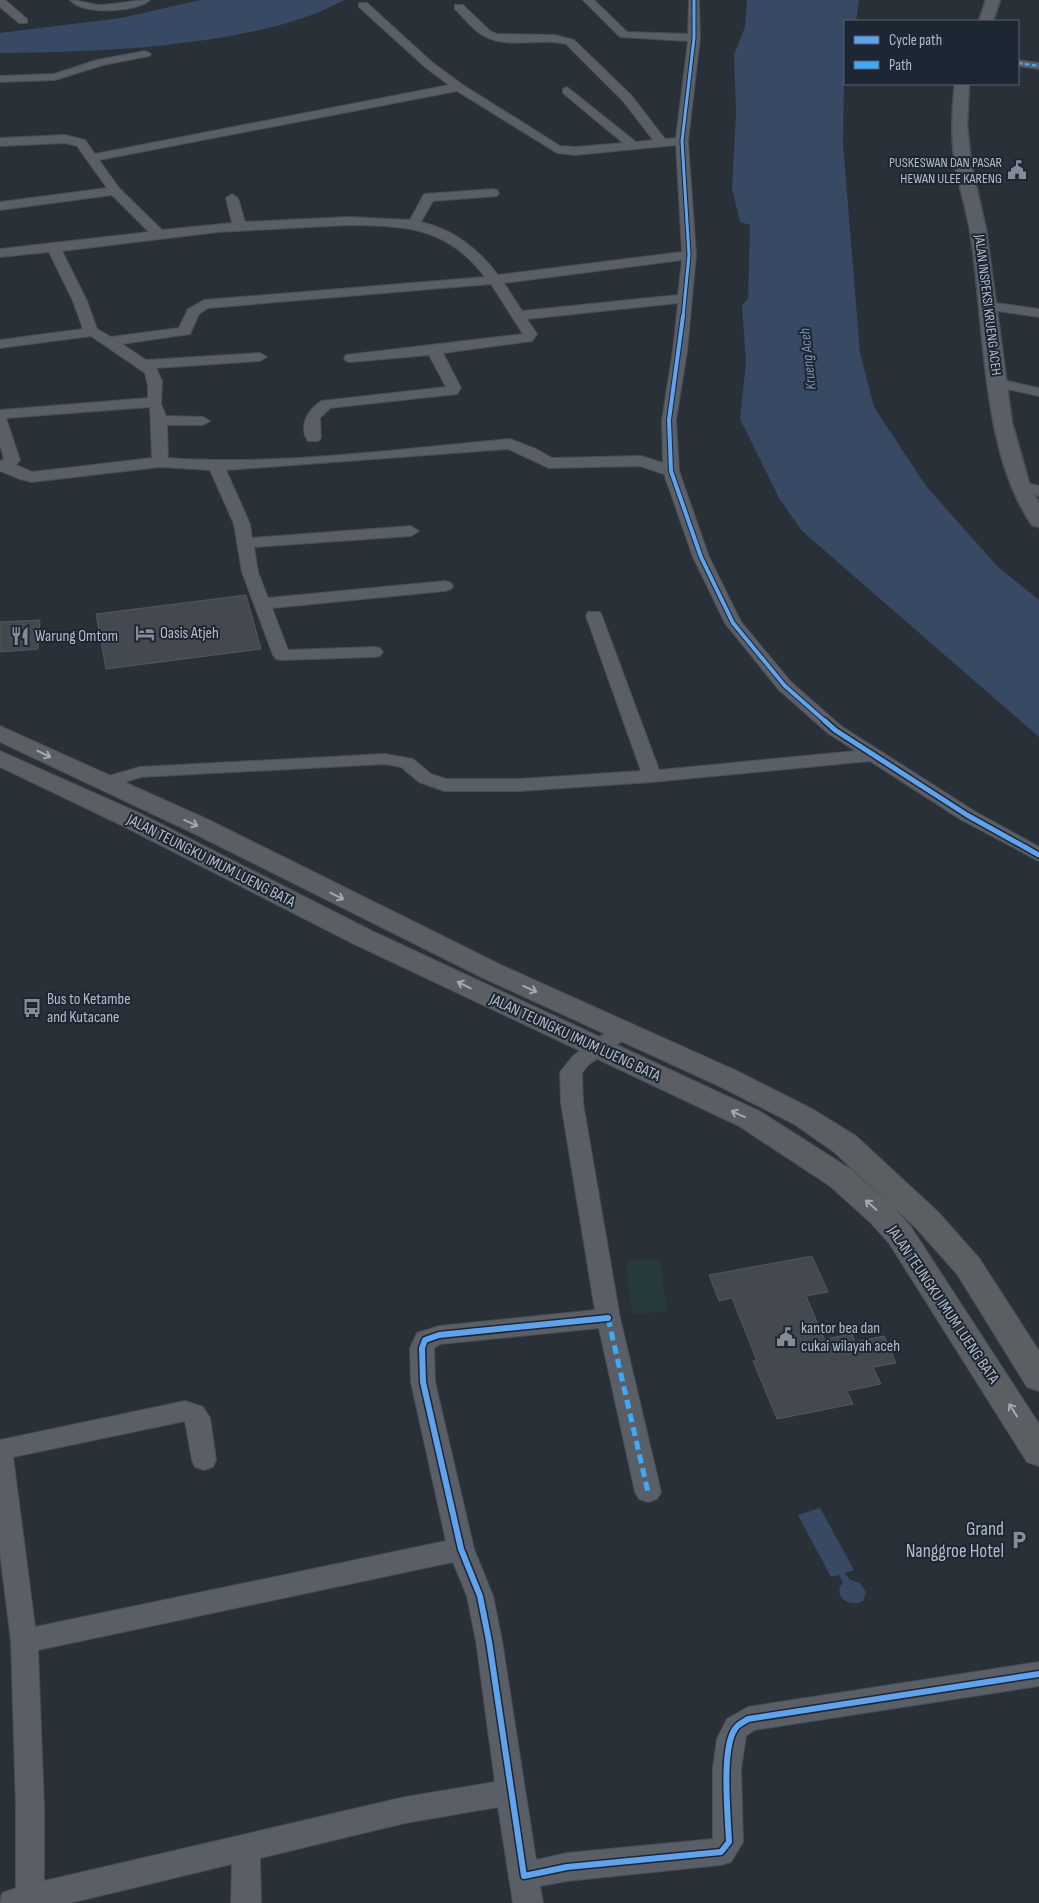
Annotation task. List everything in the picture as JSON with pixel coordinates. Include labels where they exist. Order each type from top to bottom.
[{"type":"highway","name":"JALAN TEUNGKU IMUM LUENG BATA","points":[[0,733],[202,828],[491,971],[779,1103],[845,1144],[927,1220],[968,1266],[1039,1378]]},
{"type":"highway","name":"JALAN TEUNGKU IMUM LUENG BATA","points":[[0,758],[130,819],[362,937],[750,1119],[841,1178],[882,1215],[900,1235],[1039,1452]]},
{"type":"street","points":[[75,0],[86,8],[100,8],[145,0]]},
{"type":"street","points":[[588,0],[624,35],[694,38]]},
{"type":"street","points":[[694,0],[694,38],[682,141],[689,255],[686,298],[669,420],[671,471],[701,558],[733,623],[784,686],[835,730],[967,814],[1039,855]]},
{"type":"street","points":[[986,20],[993,0]]},
{"type":"street","points":[[0,1],[23,21]]},
{"type":"street","points":[[363,5],[429,65],[459,87],[557,149],[575,151],[682,141]]},
{"type":"street","points":[[459,7],[486,33],[495,37],[510,39],[555,38],[570,42],[627,98],[662,143]]},
{"type":"street","points":[[0,79],[55,77],[101,62],[145,54]]},
{"type":"street","points":[[1019,63],[1039,66]]},
{"type":"street","name":"JALAN INSPEKSI KRUENG ACEH","points":[[962,85],[959,125],[962,154],[978,230],[1003,423],[1020,486],[1039,521]]},
{"type":"street","points":[[92,158],[459,87]]},
{"type":"street","points":[[568,91],[633,145]]},
{"type":"street","points":[[0,142],[73,140],[81,142],[115,191],[157,233]]},
{"type":"street","points":[[0,206],[115,191]]},
{"type":"street","points":[[414,224],[429,197],[493,193]]},
{"type":"street","points":[[232,198],[240,224]]},
{"type":"street","points":[[0,253],[54,248],[157,233],[240,224],[321,221],[414,224],[452,238],[474,254],[530,334],[526,338],[351,358]]},
{"type":"street","points":[[54,248],[80,301],[91,332]]},
{"type":"street","points":[[112,341],[185,331],[193,312],[204,304],[493,280],[689,255]]},
{"type":"street","points":[[518,316],[686,298]]},
{"type":"street","points":[[988,306],[1039,313]]},
{"type":"street","points":[[0,344],[91,332],[112,341],[154,376],[155,402],[160,420],[160,462]]},
{"type":"street","points":[[313,438],[310,427],[312,418],[326,404],[452,391],[454,388],[434,350]]},
{"type":"street","points":[[143,365],[260,357]]},
{"type":"street","points":[[998,383],[1039,392]]},
{"type":"street","points":[[0,414],[155,402]]},
{"type":"street","points":[[0,420],[12,460],[2,465]]},
{"type":"street","points":[[160,420],[203,421]]},
{"type":"street","points":[[2,465],[25,476],[32,476],[160,462],[216,466],[312,461],[510,444],[531,452],[549,463],[641,461],[671,471]]},
{"type":"street","points":[[216,466],[242,524],[250,572],[282,655],[374,652]]},
{"type":"street","points":[[1020,486],[1039,491]]},
{"type":"street","points":[[245,543],[411,531]]},
{"type":"street","points":[[262,604],[445,586]]},
{"type":"street","points":[[594,616],[652,776]]},
{"type":"street","points":[[104,783],[140,772],[385,759],[407,763],[425,778],[444,785],[520,785],[652,776],[873,755]]},
{"type":"street","points":[[622,1031],[581,1060],[571,1072],[572,1103],[608,1318],[648,1492]]},
{"type":"street","points":[[608,1318],[439,1335],[426,1340],[422,1348],[422,1382],[461,1549],[480,1596],[489,1640],[510,1792],[526,1889],[567,1867],[721,1852],[729,1842],[727,1778],[731,1744],[736,1728],[748,1719],[1039,1674]]},
{"type":"street","points":[[204,1460],[198,1418],[194,1414],[185,1411],[153,1416],[0,1450],[24,1640],[30,1807],[21,1901],[405,1810],[510,1792]]},
{"type":"street","points":[[24,1640],[461,1549]]},
{"type":"street","points":[[246,1848],[246,1903]]},
{"type":"green space","points":[[660,1260],[667,1312],[632,1314],[626,1261]]},
{"type":"water","points":[[200,0],[345,0],[308,16],[268,28],[192,42],[114,49],[0,53],[0,33],[121,18]]},
{"type":"water","name":"Krueng Aceh","points":[[747,0],[859,0],[856,20],[844,20],[843,144],[860,353],[874,407],[926,486],[998,567],[1039,600],[1039,737],[802,531],[779,498],[740,419],[746,362],[742,305],[748,299],[750,225],[740,222],[732,188],[736,113],[734,55],[745,27]]},
{"type":"water","points":[[820,1508],[854,1570],[845,1573],[850,1580],[860,1583],[866,1592],[863,1601],[852,1603],[841,1596],[840,1587],[843,1582],[839,1575],[831,1577],[798,1515]]},
{"type":"building","name":"Oasis Atjeh","points":[[246,595],[261,649],[106,669],[96,614]]},
{"type":"building","name":"Warung Omtom","points":[[40,620],[38,649],[0,652],[0,622]]},
{"type":"building","name":"kantor bea dan cukai wilayah aceh","points":[[812,1256],[828,1292],[806,1296],[824,1339],[852,1334],[855,1342],[884,1336],[896,1363],[873,1367],[881,1384],[847,1391],[853,1404],[777,1419],[753,1361],[757,1361],[732,1298],[719,1301],[709,1275]]},
{"type":"marked path","points":[[1019,63],[1039,66]]},
{"type":"marked path","points":[[608,1318],[648,1492]]},
{"type":"cycle path","points":[[694,0],[694,38],[682,141],[689,255],[680,351],[669,420],[671,471],[701,557],[733,623],[785,686],[835,730],[967,815],[1039,855]]},
{"type":"cycle path","points":[[608,1318],[439,1335],[425,1340],[422,1348],[423,1382],[461,1549],[480,1596],[489,1641],[524,1876],[567,1867],[721,1852],[729,1842],[728,1753],[735,1729],[748,1719],[1039,1674]]},
{"type":"place","name":"PUSKESWAN DAN PASAR HEWAN ULEE KARENG","points":[[1017,170]]},
{"type":"place","name":"Oasis Atjeh","points":[[145,633]]},
{"type":"place","name":"Warung Omtom","points":[[20,636]]},
{"type":"place","name":"Bus to Ketambe and Kutacane","points":[[32,1008]]},
{"type":"place","name":"kantor bea dan cukai wilayah aceh","points":[[786,1337]]},
{"type":"place","name":"Grand Nanggroe Hotel","points":[[1019,1540]]}]
